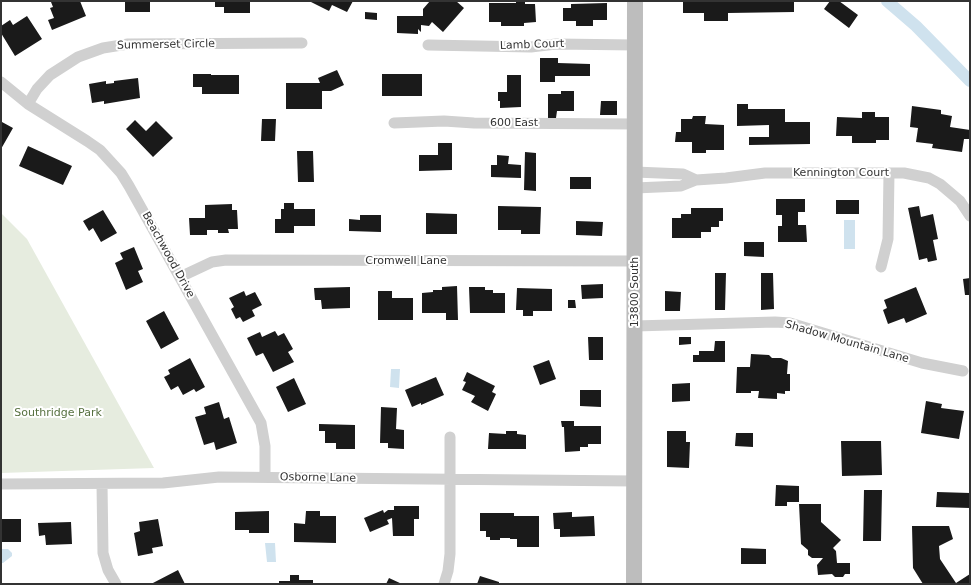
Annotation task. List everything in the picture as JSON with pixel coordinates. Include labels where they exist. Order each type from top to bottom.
[{"type":"main road","name":"13800 South","points":[[634,584],[635,1]]},
{"type":"street","name":"Summerset Circle","points":[[28,104],[37,89],[50,75],[78,57],[103,48],[128,44],[302,43]]},
{"type":"street","name":"Lamb Court","points":[[428,45],[531,47],[556,44],[635,45]]},
{"type":"street","name":"Beachwood Drive","points":[[1,82],[28,104],[100,150],[121,173],[261,423],[265,446],[266,477]]},
{"type":"street","name":"600 East","points":[[394,123],[444,121],[474,123],[635,124]]},
{"type":"street","name":"Kennington Court","points":[[635,172],[683,174],[696,180]]},
{"type":"street","name":"Kennington Court","points":[[635,188],[681,186],[696,180],[779,173],[889,173],[917,175],[929,178],[940,184],[960,201],[970,216]]},
{"type":"street","points":[[881,267],[888,239],[889,173]]},
{"type":"street","name":"Cromwell Lane","points":[[180,277],[212,262],[226,260],[635,262]]},
{"type":"street","name":"Shadow Mountain Lane","points":[[635,326],[775,322],[790,323],[922,363],[962,371]]},
{"type":"street","points":[[444,584],[450,562],[450,437]]},
{"type":"street","name":"Osborne Lane","points":[[1,484],[163,483],[206,478],[266,477],[634,481]]},
{"type":"street","points":[[102,484],[103,553],[108,570],[116,584]]},
{"type":"green space","name":"Southridge Park","points":[[1,213],[27,239],[154,468],[1,473]]},
{"type":"water","points":[[844,220],[855,220],[855,249],[844,249]]},
{"type":"water","points":[[391,369],[400,369],[399,388],[390,387]]},
{"type":"water","points":[[265,543],[275,543],[276,562],[267,562]]},
{"type":"water","points":[[1,549],[8,549],[12,553],[12,556],[3,563],[1,563]]},
{"type":"building","points":[[80,1],[86,16],[52,30],[48,20],[54,18],[50,8],[53,7],[51,2]]},
{"type":"building","points":[[125,1],[150,1],[150,12],[125,12]]},
{"type":"building","points":[[215,1],[250,1],[250,13],[224,13],[224,7],[215,7]]},
{"type":"building","points":[[309,1],[353,1],[347,12],[332,5],[329,11]]},
{"type":"building","points":[[430,1],[456,1],[464,8],[443,32],[432,22],[429,26],[421,25],[421,32],[418,29],[418,34],[397,33],[397,16],[423,16],[423,9]]},
{"type":"building","points":[[516,1],[525,1],[525,4],[535,4],[536,22],[524,23],[524,26],[501,26],[501,22],[489,22],[489,3],[516,3]]},
{"type":"building","points":[[683,1],[794,1],[794,12],[728,13],[728,21],[704,21],[704,13],[683,13]]},
{"type":"building","points":[[830,1],[839,1],[858,15],[849,28],[824,9]]},
{"type":"building","points":[[607,3],[607,20],[593,20],[593,26],[576,26],[576,21],[563,21],[563,8],[571,8],[571,4]]},
{"type":"building","points":[[365,12],[377,13],[377,20],[365,19]]},
{"type":"building","points":[[27,16],[42,39],[15,56],[1,33],[1,26],[10,20],[13,25]]},
{"type":"building","points":[[540,58],[558,58],[558,63],[590,64],[590,76],[555,76],[555,82],[540,82]]},
{"type":"building","points":[[337,70],[344,85],[331,91],[322,91],[322,109],[286,109],[286,83],[320,83],[318,78]]},
{"type":"building","points":[[193,74],[239,75],[239,94],[202,94],[202,87],[193,87]]},
{"type":"building","points":[[382,74],[422,74],[422,96],[382,96]]},
{"type":"building","points":[[507,75],[521,75],[521,107],[500,108],[498,92],[507,92]]},
{"type":"building","points":[[138,78],[140,98],[104,104],[104,101],[92,103],[89,84],[106,81],[106,84],[114,83],[114,81]]},
{"type":"building","points":[[561,91],[574,91],[574,111],[557,111],[556,118],[548,118],[548,94],[561,94]]},
{"type":"building","points":[[601,101],[617,101],[617,115],[600,115]]},
{"type":"building","points":[[737,104],[748,104],[748,109],[785,109],[785,122],[810,122],[810,144],[749,145],[749,137],[769,137],[769,125],[737,126]]},
{"type":"building","points":[[912,106],[941,110],[941,114],[952,116],[950,127],[970,130],[969,139],[964,139],[962,152],[932,148],[933,144],[916,142],[918,128],[910,127]]},
{"type":"building","points":[[862,112],[875,112],[875,117],[889,117],[889,140],[876,140],[876,143],[852,143],[852,136],[836,136],[837,117],[862,118]]},
{"type":"building","points":[[693,116],[706,116],[705,124],[724,125],[724,150],[706,150],[706,153],[692,153],[692,142],[675,142],[676,132],[681,132],[681,119],[692,119]]},
{"type":"building","points":[[262,119],[276,119],[275,141],[261,141]]},
{"type":"building","points":[[135,120],[146,131],[156,121],[173,138],[153,157],[126,129]]},
{"type":"building","points":[[2,122],[13,128],[1,149],[1,125]]},
{"type":"building","points":[[438,143],[452,143],[452,170],[419,171],[419,155],[438,155]]},
{"type":"building","points":[[28,146],[72,166],[63,185],[19,166]]},
{"type":"building","points":[[297,151],[313,151],[314,182],[298,182]]},
{"type":"building","points":[[525,152],[536,153],[536,191],[524,190]]},
{"type":"building","points":[[497,155],[509,156],[508,164],[521,165],[521,178],[491,177],[491,165],[497,165]]},
{"type":"building","points":[[570,177],[591,177],[591,189],[570,189]]},
{"type":"building","points":[[776,199],[805,199],[805,212],[798,212],[798,225],[806,225],[807,242],[778,242],[778,226],[782,226],[782,215],[776,215]]},
{"type":"building","points":[[836,200],[859,200],[859,214],[836,214]]},
{"type":"building","points":[[284,203],[294,203],[294,209],[315,209],[315,226],[294,226],[294,233],[275,233],[275,219],[281,219],[281,209],[284,209]]},
{"type":"building","points":[[232,204],[232,210],[237,210],[238,229],[228,229],[229,233],[218,233],[218,230],[207,230],[207,235],[190,235],[189,218],[205,218],[205,205]]},
{"type":"building","points":[[498,206],[541,207],[540,234],[521,234],[521,230],[498,230]]},
{"type":"building","points":[[919,206],[921,217],[933,214],[938,239],[933,240],[937,260],[928,262],[927,258],[919,260],[908,208]]},
{"type":"building","points":[[691,208],[723,208],[723,221],[719,221],[719,227],[711,227],[711,232],[701,232],[701,238],[672,238],[672,218],[681,218],[681,214],[691,214]]},
{"type":"building","points":[[103,210],[117,233],[101,242],[93,228],[89,231],[83,221]]},
{"type":"building","points":[[426,213],[457,214],[457,234],[426,234]]},
{"type":"building","points":[[360,215],[381,215],[381,232],[349,231],[349,219],[360,220]]},
{"type":"building","points":[[576,221],[603,222],[602,236],[576,235]]},
{"type":"building","points":[[744,242],[764,242],[764,257],[744,256]]},
{"type":"building","points":[[134,247],[143,269],[138,271],[143,282],[126,290],[115,263],[123,259],[120,253]]},
{"type":"building","points":[[715,273],[726,273],[725,310],[715,310]]},
{"type":"building","points":[[761,273],[773,273],[774,309],[761,310]]},
{"type":"building","points":[[970,278],[970,295],[965,295],[963,279]]},
{"type":"building","points":[[603,284],[603,298],[582,299],[581,285]]},
{"type":"building","points":[[457,286],[458,320],[446,320],[446,313],[422,313],[422,293],[433,292],[433,290],[442,290],[442,287]]},
{"type":"building","points":[[350,287],[350,308],[322,309],[321,300],[315,300],[314,288]]},
{"type":"building","points":[[469,287],[485,287],[485,290],[493,290],[493,293],[505,293],[505,313],[470,313]]},
{"type":"building","points":[[916,287],[927,314],[906,323],[904,318],[888,324],[883,310],[887,308],[884,300]]},
{"type":"building","points":[[517,288],[552,289],[552,311],[533,311],[533,316],[523,316],[523,310],[516,310]]},
{"type":"building","points":[[244,291],[246,296],[255,292],[262,305],[252,310],[255,316],[243,322],[240,317],[236,319],[231,309],[234,307],[229,298]]},
{"type":"building","points":[[378,291],[392,291],[392,298],[413,298],[413,320],[378,320]]},
{"type":"building","points":[[665,291],[681,292],[680,311],[665,311]]},
{"type":"building","points":[[568,300],[575,300],[576,308],[568,308]]},
{"type":"building","points":[[164,311],[179,339],[161,349],[146,321]]},
{"type":"building","points":[[275,331],[278,336],[284,333],[293,349],[288,352],[294,362],[273,372],[263,353],[256,356],[247,338],[260,332],[262,337]]},
{"type":"building","points":[[588,337],[603,337],[603,360],[589,360]]},
{"type":"building","points":[[679,337],[691,337],[691,344],[679,345]]},
{"type":"building","points":[[715,341],[725,341],[725,362],[693,362],[693,355],[699,355],[699,351],[714,351]]},
{"type":"building","points":[[751,354],[769,355],[772,358],[781,358],[788,361],[787,374],[790,374],[790,391],[785,391],[785,394],[777,393],[777,399],[758,398],[759,391],[751,391],[751,393],[736,393],[737,367],[750,367]]},
{"type":"building","points":[[190,358],[205,387],[196,392],[194,389],[183,395],[178,386],[171,390],[164,377],[170,374],[168,370]]},
{"type":"building","points":[[549,360],[556,379],[540,385],[533,366]]},
{"type":"building","points":[[467,372],[495,386],[492,392],[496,394],[488,411],[471,402],[475,396],[462,390],[466,382],[463,381]]},
{"type":"building","points":[[436,377],[444,395],[421,405],[421,403],[412,407],[405,390]]},
{"type":"building","points":[[294,378],[306,404],[288,412],[276,387]]},
{"type":"building","points":[[690,383],[690,401],[672,402],[672,384]]},
{"type":"building","points":[[580,390],[601,390],[601,407],[580,406]]},
{"type":"building","points":[[926,401],[942,404],[941,408],[964,411],[959,439],[921,433]]},
{"type":"building","points":[[219,402],[224,419],[229,417],[237,443],[216,450],[214,442],[204,445],[195,417],[206,414],[204,407]]},
{"type":"building","points":[[381,407],[397,408],[396,429],[404,430],[404,449],[388,448],[388,443],[380,443]]},
{"type":"building","points":[[561,421],[574,421],[574,426],[601,426],[601,444],[588,444],[588,447],[580,447],[580,451],[565,452],[564,427],[562,427]]},
{"type":"building","points":[[319,424],[355,425],[355,449],[336,449],[336,443],[325,443],[325,431],[319,431]]},
{"type":"building","points":[[506,431],[517,431],[517,434],[526,435],[526,449],[488,449],[489,433],[506,434]]},
{"type":"building","points":[[667,431],[686,431],[686,442],[690,442],[689,468],[667,467]]},
{"type":"building","points":[[736,433],[753,433],[753,447],[735,446]]},
{"type":"building","points":[[841,441],[881,441],[882,475],[842,476]]},
{"type":"building","points":[[776,485],[799,486],[799,502],[787,502],[787,506],[775,506]]},
{"type":"building","points":[[864,490],[882,490],[881,541],[863,541]]},
{"type":"building","points":[[937,492],[970,493],[970,508],[936,507]]},
{"type":"building","points":[[799,504],[821,504],[821,522],[841,540],[833,548],[836,551],[837,563],[850,563],[850,574],[845,574],[843,577],[835,577],[832,574],[818,575],[817,565],[823,558],[812,558],[808,555],[808,550],[801,544]]},
{"type":"building","points":[[394,506],[419,506],[419,519],[414,519],[414,536],[393,536],[392,518],[387,520],[389,524],[370,532],[364,518],[383,510],[384,513],[388,510],[394,510]]},
{"type":"building","points":[[269,511],[269,533],[249,533],[249,530],[235,530],[235,512]]},
{"type":"building","points":[[306,511],[320,511],[320,516],[336,516],[336,543],[294,542],[294,523],[305,524]]},
{"type":"building","points":[[572,512],[572,517],[594,516],[595,536],[560,537],[560,529],[554,529],[553,513]]},
{"type":"building","points":[[480,513],[514,513],[514,516],[539,516],[539,547],[517,547],[517,539],[510,538],[490,540],[490,537],[486,537],[486,531],[480,531]]},
{"type":"building","points":[[1,519],[21,519],[21,542],[1,542]]},
{"type":"building","points":[[158,519],[163,546],[152,548],[153,553],[138,556],[134,533],[140,531],[139,522]]},
{"type":"building","points":[[71,522],[72,544],[46,545],[45,535],[39,536],[38,523]]},
{"type":"building","points":[[912,526],[949,526],[953,539],[939,546],[940,559],[956,583],[970,574],[970,584],[923,584],[913,568]]},
{"type":"building","points":[[741,548],[766,549],[766,564],[741,564]]},
{"type":"building","points":[[178,570],[185,584],[151,584]]},
{"type":"building","points":[[290,575],[299,575],[299,580],[313,580],[313,584],[279,584],[279,581],[290,581]]},
{"type":"building","points":[[480,576],[499,582],[499,584],[477,584]]},
{"type":"building","points":[[389,578],[402,584],[386,584]]},
{"type":"waterway","points":[[887,1],[916,26],[970,81]]}]
